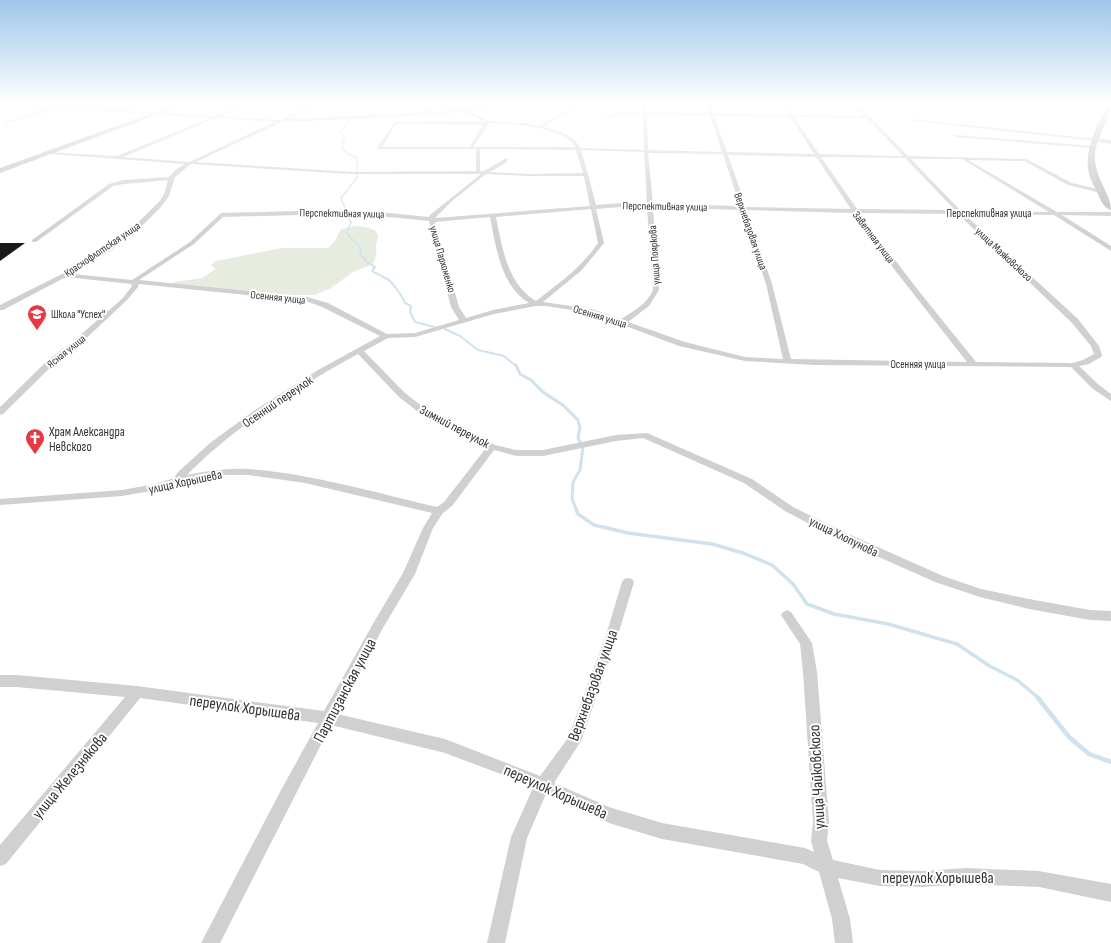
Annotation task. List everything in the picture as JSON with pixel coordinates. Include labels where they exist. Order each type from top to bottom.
[{"type":"main road","points":[[0,171],[66,147]]},
{"type":"main road","points":[[1093,147],[1091,158],[1092,174],[1100,191],[1111,208]]},
{"type":"street","points":[[117,157],[142,147]]},
{"type":"street","points":[[34,241],[111,185],[124,182],[171,178],[177,171],[190,163],[224,147]]},
{"type":"street","points":[[379,147],[382,149],[471,147]]},
{"type":"street","points":[[478,147],[478,172]]},
{"type":"street","points":[[478,147],[907,157],[1018,158],[1026,160],[1070,184],[1100,191]]},
{"type":"street","name":"улица Пояркова","points":[[622,322],[648,304],[655,295],[656,290],[646,147]]},
{"type":"street","name":"Верхнебазовая улица","points":[[723,147],[742,208],[764,267],[776,309],[788,362]]},
{"type":"street","name":"Заветная улица","points":[[812,147],[854,211],[929,310],[973,364]]},
{"type":"street","name":"улица Маяковского","points":[[897,147],[960,213],[1086,333],[1095,346],[1098,355],[1084,364],[1073,365]]},
{"type":"street","points":[[493,216],[497,239],[511,278],[521,294],[536,304],[580,269],[598,248],[601,240],[580,149]]},
{"type":"street","points":[[50,153],[364,173],[478,172],[528,175],[586,174]]},
{"type":"street","points":[[962,158],[1056,214],[1111,249]]},
{"type":"street","name":"улица Пархоменко","points":[[464,321],[455,307],[432,220],[434,214],[485,173],[504,162],[506,159]]},
{"type":"street","name":"Краснофлотская улица","points":[[0,308],[64,275],[105,250],[140,224],[158,207],[166,195],[171,178]]},
{"type":"street","name":"Перспективная улица","points":[[221,215],[298,213],[379,214],[432,220],[611,205],[960,213],[1111,214]]},
{"type":"street","name":"Ясная улица","points":[[0,412],[52,361],[74,345],[125,299],[136,286],[134,282],[192,243],[221,215]]},
{"type":"street","name":"Осенняя улица","points":[[64,275],[307,299],[325,305],[386,336],[415,335],[493,312],[536,304],[557,305],[586,310],[682,344],[733,357],[788,362],[1073,365]]},
{"type":"street","name":"Осенний переулок","points":[[178,480],[182,474],[217,442],[316,374],[386,336]]},
{"type":"street","name":"Зимний переулок","points":[[359,350],[402,395],[420,409],[492,447],[508,452],[523,453],[555,451],[572,448]]},
{"type":"street","points":[[1073,365],[1096,387],[1111,398]]},
{"type":"street","name":"улица Хлопунова","points":[[572,448],[590,443],[644,435],[748,481],[789,509],[840,535],[939,579],[980,593],[1022,603],[1083,614],[1111,616]]},
{"type":"street","name":"Партизанская улица","points":[[210,943],[285,797],[378,625],[409,574],[428,528],[439,511],[448,504],[492,447]]},
{"type":"street","name":"улица Хорышева","points":[[0,502],[134,492],[157,487],[178,480],[210,474],[248,472],[305,480],[439,511]]},
{"type":"street","name":"Верхнебазовая улица","points":[[496,943],[519,837],[542,786],[557,768],[574,741],[612,635],[628,582]]},
{"type":"street","name":"улица Чайковского","points":[[787,615],[806,643],[810,672],[821,822],[819,841],[828,867],[841,919],[844,943]]},
{"type":"street","name":"переулок Хорышева","points":[[0,681],[16,681],[137,692],[329,718],[445,746],[522,775],[542,786],[609,815],[632,822],[662,830],[805,856],[828,867],[880,878],[923,879],[966,876],[1039,879],[1111,893]]},
{"type":"street","name":"улица Железнякова","points":[[0,858],[137,692]]},
{"type":"shaded area","points":[[356,226],[372,229],[377,233],[376,257],[373,264],[353,272],[331,288],[315,295],[285,295],[172,284],[175,282],[202,278],[216,269],[211,265],[216,261],[282,248],[328,248],[335,241],[341,229]]},
{"type":"building","points":[[0,243],[25,243],[0,261]]},
{"type":"waterway","points":[[342,147],[347,153]]},
{"type":"waterway","points":[[347,213],[341,198],[357,178],[357,158],[348,154]]},
{"type":"waterway","points":[[348,216],[351,223],[346,233],[361,248],[360,254]]},
{"type":"waterway","points":[[360,254],[367,262],[375,267],[372,271],[390,281],[405,303],[411,306],[410,312],[415,322],[435,327]]},
{"type":"waterway","points":[[445,329],[460,336],[478,350],[504,356],[516,366]]},
{"type":"waterway","points":[[516,365],[520,374],[531,380],[543,392],[564,406],[578,420],[580,428],[578,438],[583,447],[580,470],[573,482],[572,499],[577,511]]},
{"type":"waterway","points":[[576,510],[578,514],[594,525],[628,533],[712,544],[743,553],[772,565],[793,584],[807,604],[834,614],[888,624],[957,644],[988,665],[1017,680],[1040,699]]},
{"type":"waterway","points":[[1038,698],[1069,737],[1089,754],[1111,762]]},
{"type":"place","name":"Школа \"Успех\"","points":[[37,331]]},
{"type":"place","name":"Храм Александра Невского","points":[[35,455]]}]
